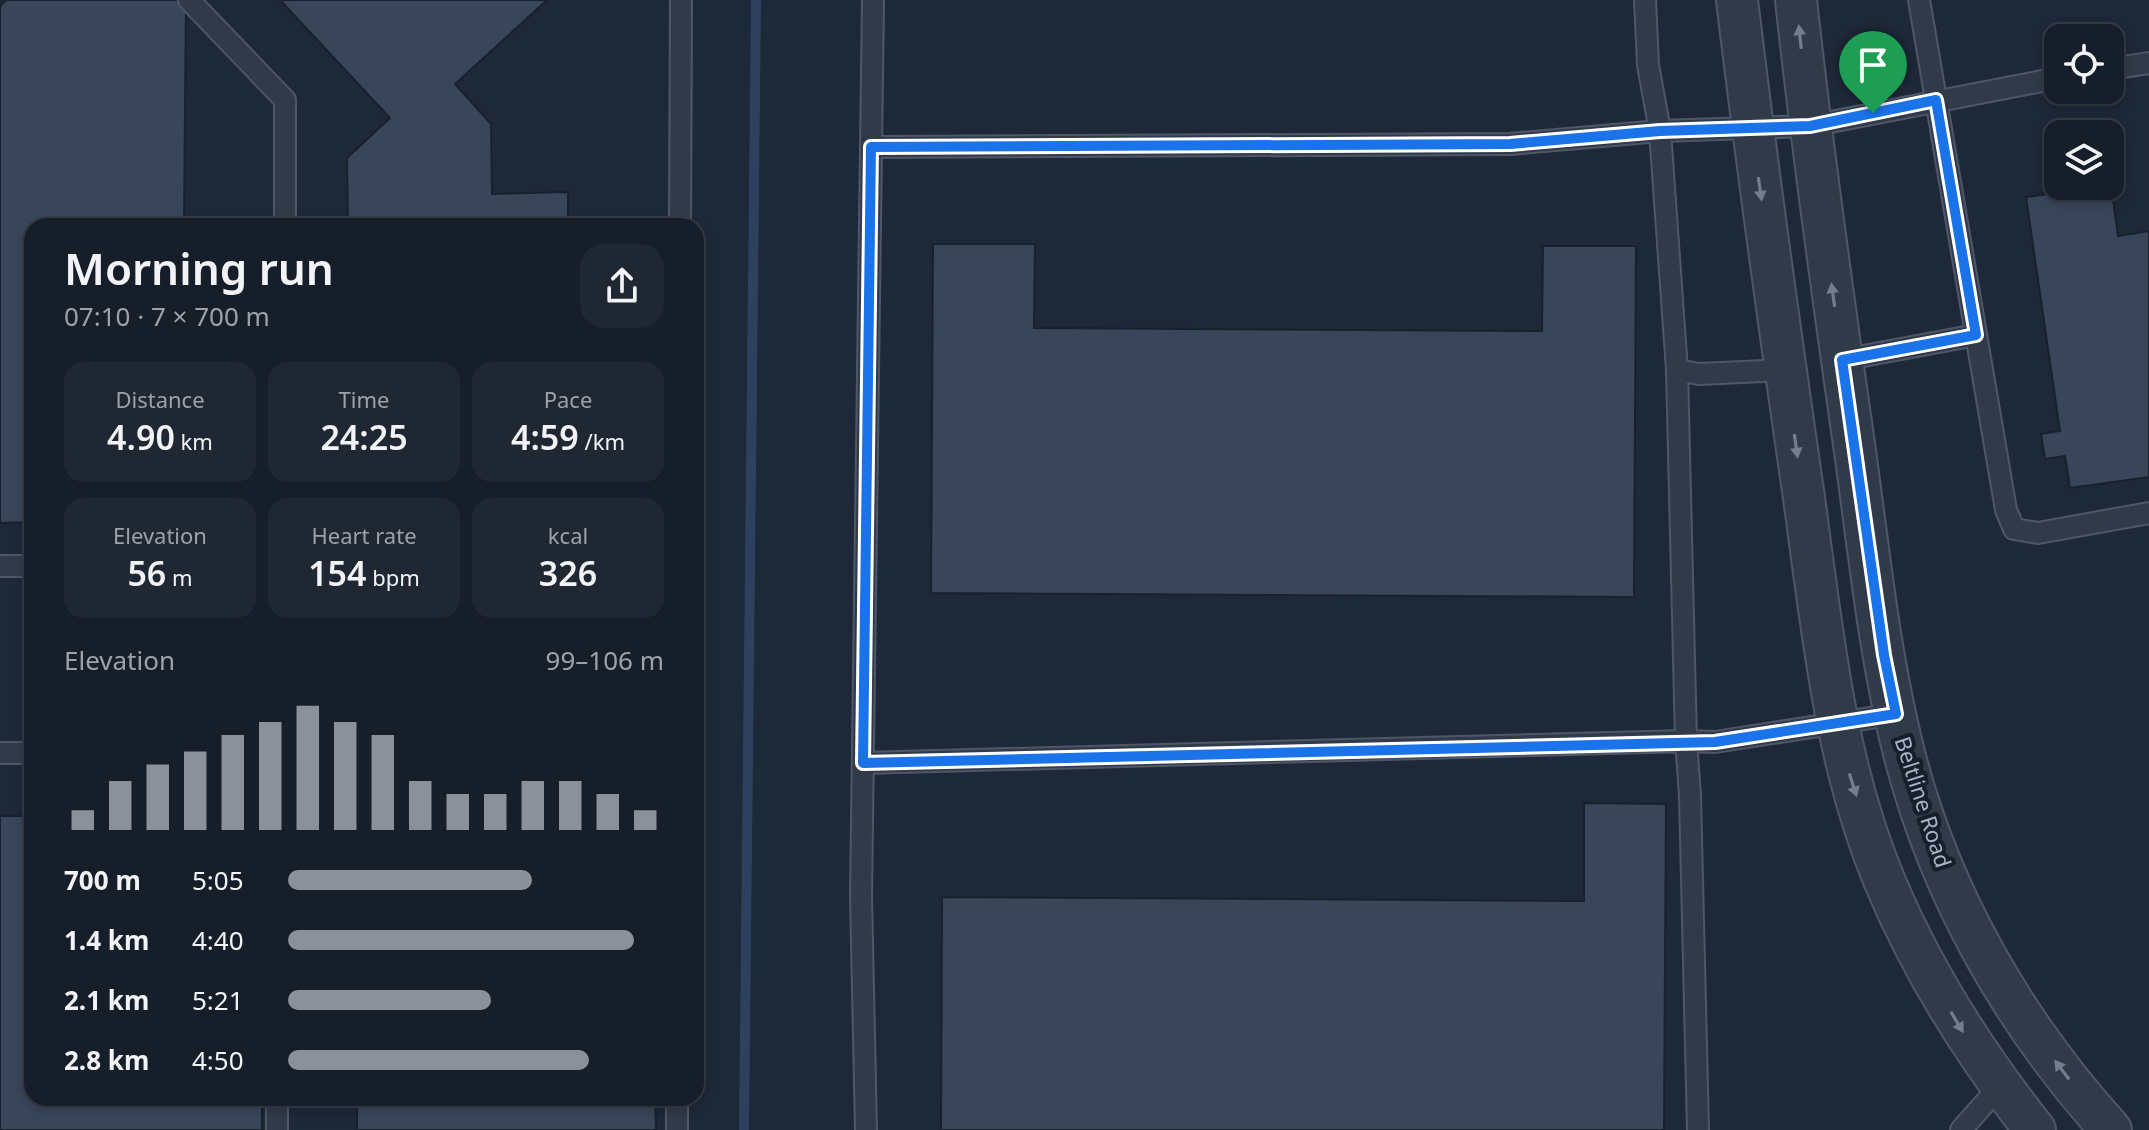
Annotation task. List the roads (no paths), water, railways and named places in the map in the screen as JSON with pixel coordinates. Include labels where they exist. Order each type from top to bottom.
[{"type":"street","points":[[1737,0],[1827,664],[1848,770],[1884,879],[1921,964],[1980,1059],[2035,1130]]},
{"type":"street","name":"Beltline Road","points":[[1796,0],[1810,126],[1884,655],[1905,754],[1939,861],[1974,937],[2029,1028],[2111,1130]]},
{"type":"lane","points":[[189,0],[285,100],[285,218]]},
{"type":"lane","points":[[680,218],[681,0]]},
{"type":"lane","points":[[866,1130],[861,896],[873,0]]},
{"type":"lane","points":[[1645,0],[1648,65],[1660,131],[1677,370],[1698,1130]]},
{"type":"lane","points":[[1919,0],[2006,510],[2014,529],[2038,533],[2149,513]]},
{"type":"lane","points":[[2124,67],[2149,63]]},
{"type":"lane","points":[[871,147],[1510,144],[1660,131],[1810,126],[2044,81]]},
{"type":"lane","points":[[1842,360],[1976,335]]},
{"type":"lane","points":[[1677,370],[1699,374],[1785,370]]},
{"type":"lane","points":[[0,566],[24,566]]},
{"type":"lane","points":[[863,763],[1715,742],[1896,714]]},
{"type":"lane","points":[[0,753],[24,753]]},
{"type":"lane","points":[[1961,1130],[2000,1086]]},
{"type":"lane","points":[[277,1106],[277,1130]]},
{"type":"lane","points":[[677,1106],[677,1130]]},
{"type":"waterway","points":[[744,1130],[756,0]]}]
